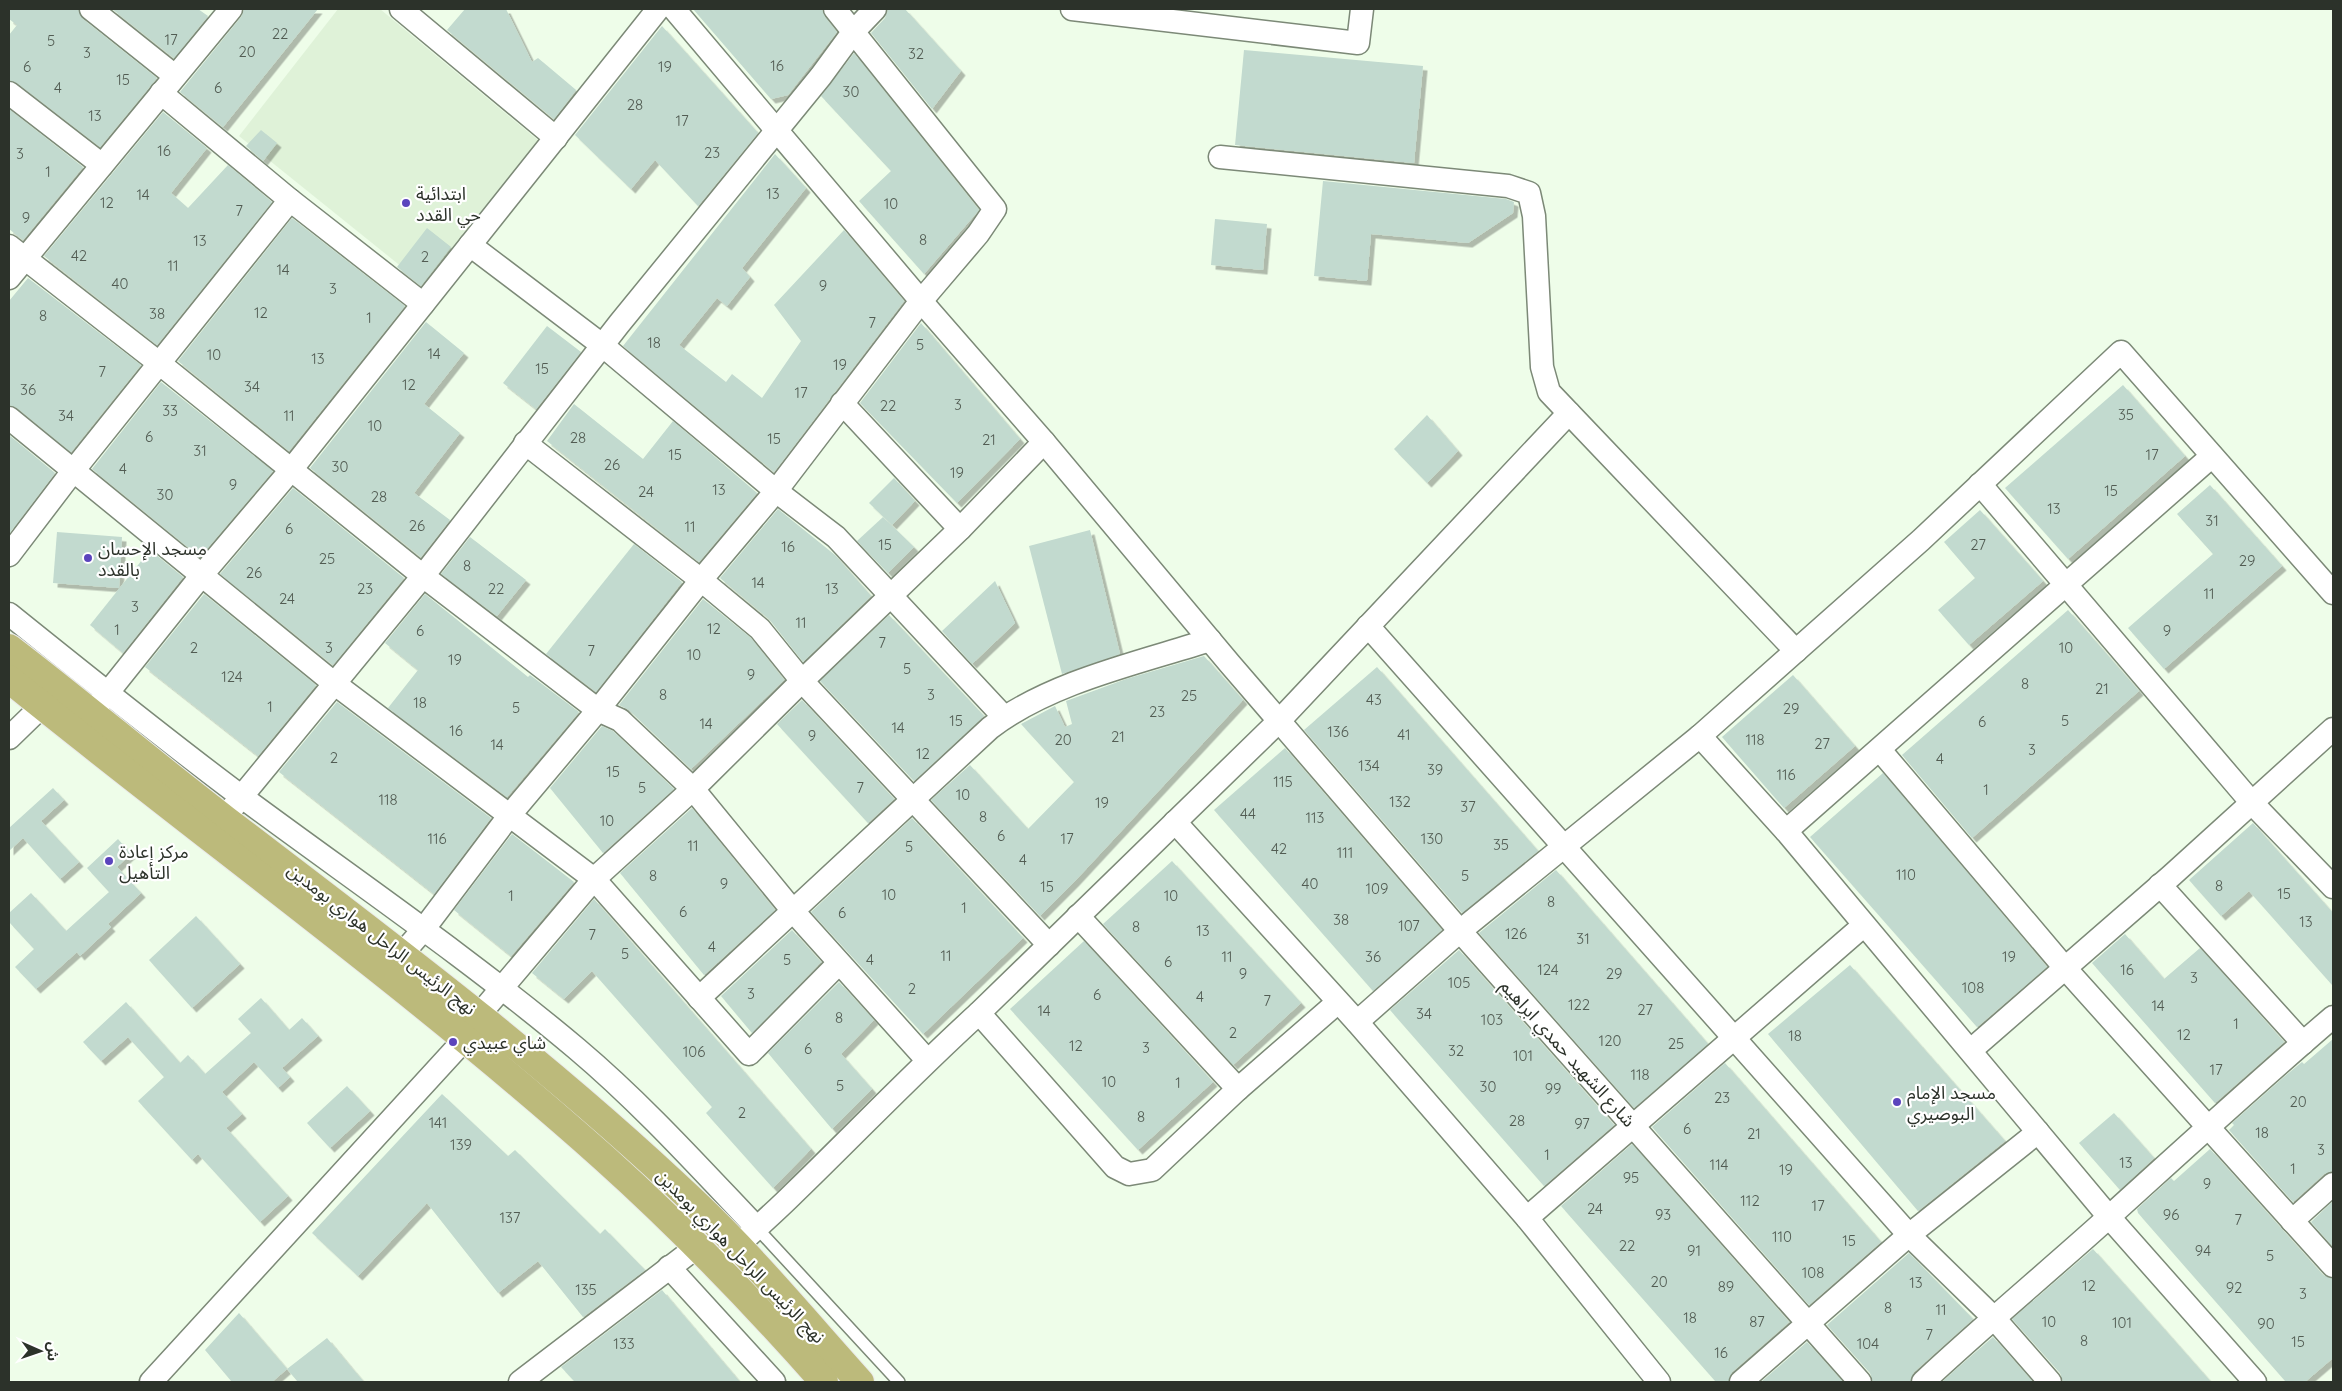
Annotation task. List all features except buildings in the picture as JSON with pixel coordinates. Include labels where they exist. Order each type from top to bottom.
[{"type":"main road","name":"نهج الرئيس الراحل هواري بومدين","points":[[9,648],[100,703],[214,825],[598,1153],[698,1246],[820,1381]]},
{"type":"main road","name":"نهج الرئيس الراحل هواري بومدين","points":[[9,679],[42,706],[402,954],[479,1015],[627,1139],[698,1205],[860,1382]]},
{"type":"street","points":[[91,9],[175,76]]},
{"type":"street","points":[[9,278],[17,252],[102,165],[231,9]]},
{"type":"street","points":[[401,9],[556,138]]},
{"type":"street","points":[[100,703],[201,576],[291,470],[658,9]]},
{"type":"street","name":"شارع الشهيد حمدي ابراهيم","points":[[674,9],[921,301],[1044,442],[1278,721],[1460,931],[1860,1382]]},
{"type":"street","points":[[402,954],[424,930],[509,816],[776,491],[921,301],[978,234],[995,209],[835,9]]},
{"type":"street","points":[[214,825],[242,796],[423,576],[602,345],[775,130],[821,76],[854,31],[875,9]]},
{"type":"street","points":[[1072,9],[1358,43],[1362,9]]},
{"type":"street","points":[[9,93],[102,165]]},
{"type":"street","points":[[161,93],[290,200],[423,304]]},
{"type":"street","points":[[1220,158],[1508,186],[1529,193],[1534,216],[1542,367],[1549,392],[1796,651]]},
{"type":"street","points":[[9,556],[73,471],[290,200]]},
{"type":"street","points":[[470,245],[602,345],[776,491],[836,537],[1004,717]]},
{"type":"street","points":[[17,252],[159,363],[423,576],[598,710],[620,720],[693,790],[793,911],[927,1060]]},
{"type":"street","points":[[1357,1022],[1460,931],[1700,736],[1921,540],[2121,352],[2333,592]]},
{"type":"street","points":[[842,403],[960,529]]},
{"type":"street","points":[[717,1266],[756,1227],[793,1195],[927,1060],[979,1013],[1278,721],[1569,413]]},
{"type":"street","points":[[9,418],[335,684],[594,878],[749,1054],[839,964]]},
{"type":"street","points":[[479,1015],[594,878],[693,790],[890,594],[960,529],[1044,442]]},
{"type":"street","points":[[525,443],[701,580],[760,629],[802,681],[1049,945]]},
{"type":"street","points":[[1786,831],[2212,456]]},
{"type":"street","points":[[1980,484],[2252,803],[2333,887]]},
{"type":"street","points":[[9,614],[100,703],[242,796],[424,930],[578,1050],[662,1129],[756,1227]]},
{"type":"street","points":[[1368,626],[1733,1039],[1910,1235],[1993,1318],[2050,1382]]},
{"type":"street","points":[[699,998],[1004,717],[1033,700],[1062,688],[1210,640]]},
{"type":"street","points":[[9,738],[42,706]]},
{"type":"street","points":[[1971,1050],[2160,885],[2333,729]]},
{"type":"street","points":[[1700,736],[1786,831],[1863,926],[1971,1050],[2109,1217],[2255,1382]]},
{"type":"street","points":[[1880,750],[2065,968],[2333,1266]]},
{"type":"street","points":[[1174,822],[1357,1022],[1527,1218],[1659,1382]]},
{"type":"street","points":[[2160,885],[2303,1044]]},
{"type":"street","points":[[1078,916],[1238,1089]]},
{"type":"street","points":[[1527,1218],[1863,926]]},
{"type":"street","points":[[979,1013],[1115,1167],[1129,1174],[1152,1170],[1238,1089],[1338,1002]]},
{"type":"street","points":[[1923,1382],[2109,1217],[2208,1126],[2333,1017]]},
{"type":"street","points":[[151,1382],[465,1039]]},
{"type":"street","points":[[1741,1382],[1910,1235],[2038,1132]]},
{"type":"street","points":[[2292,1221],[2333,1184]]},
{"type":"street","points":[[520,1382],[545,1375],[669,1266],[698,1246]]},
{"type":"street","points":[[669,1266],[774,1382]]},
{"type":"lane","points":[[756,1227],[899,1382]]},
{"type":"shaded area","name":"ابتدائية حي القدد","points":[[338,9],[380,9],[539,141],[423,284],[239,136]]},
{"type":"place","name":"ابتدائية حي القدد","points":[[406,203]]},
{"type":"place","name":"مسجد الإحسان بالقدد","points":[[88,558]]},
{"type":"place","name":"مركز إعادة التأهيل","points":[[109,861]]},
{"type":"place","name":"شاي عبيدي","points":[[453,1042]]},
{"type":"place","name":"مسجد الإمام البوصيري","points":[[1897,1102]]}]
